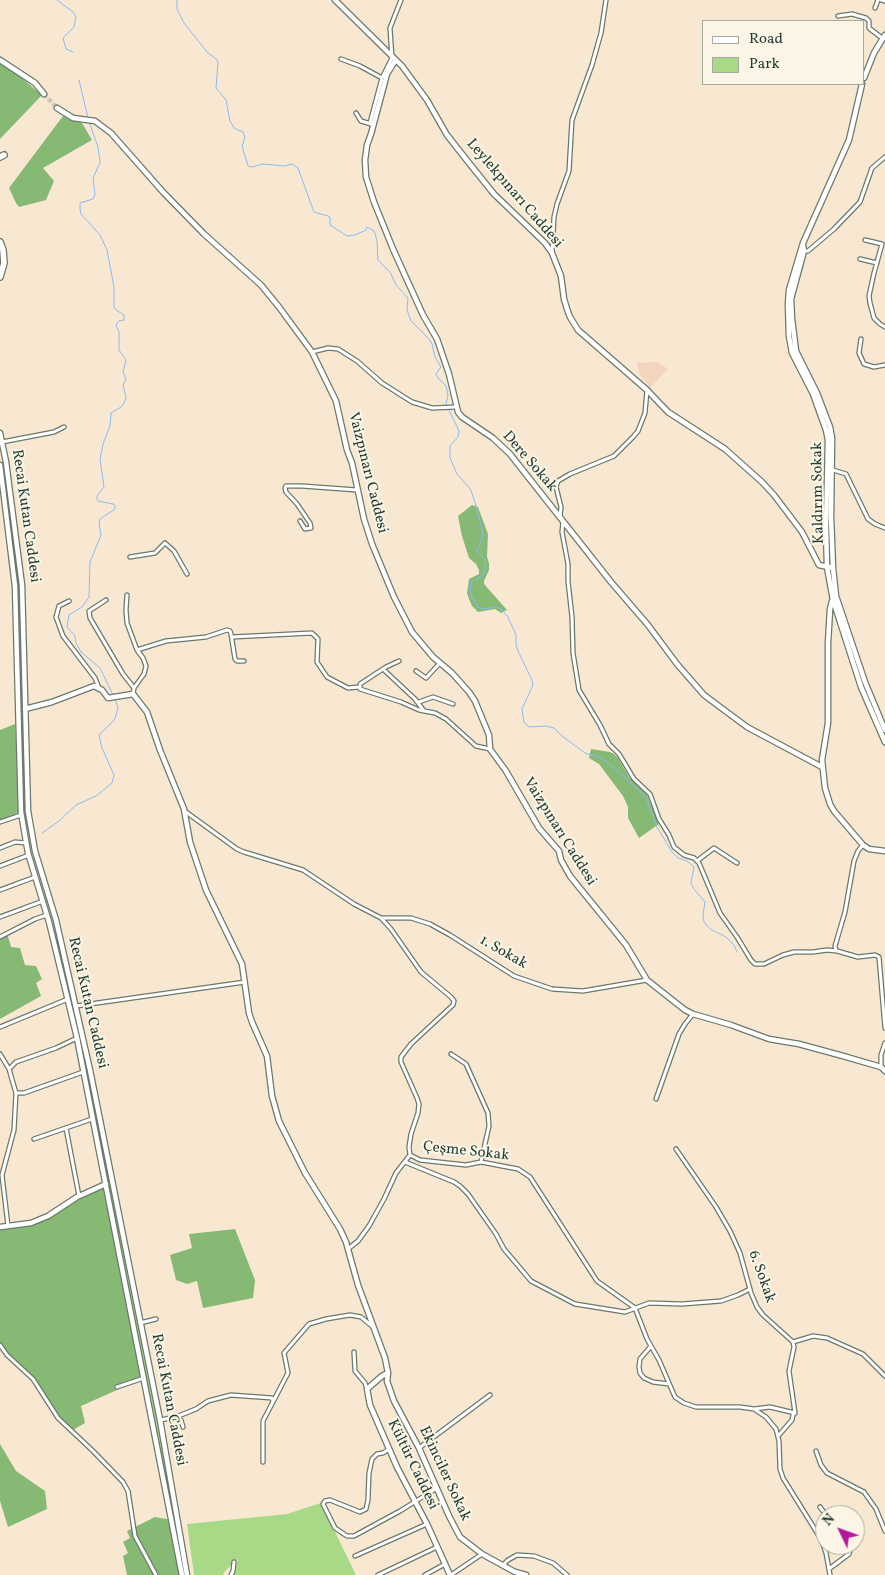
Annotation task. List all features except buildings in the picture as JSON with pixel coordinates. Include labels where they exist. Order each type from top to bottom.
[{"type":"highway","points":[[0,242],[4,263],[0,277]]},
{"type":"street","name":"Leylekpınarı Caddesi","points":[[336,0],[402,66],[427,100],[447,135],[485,183],[511,212],[545,243],[552,253],[560,276],[567,309],[575,326],[668,412],[725,449],[762,482],[802,532],[819,565],[830,568]]},
{"type":"street","points":[[372,124],[387,74],[394,59],[390,28],[400,0]]},
{"type":"street","points":[[552,253],[556,209],[568,171],[572,120],[601,33],[606,0]]},
{"type":"street","points":[[875,8],[879,0],[885,1]]},
{"type":"street","points":[[838,16],[852,14],[866,18],[869,20],[869,28],[884,37],[874,53],[865,76]]},
{"type":"street","points":[[341,59],[360,66],[382,78]]},
{"type":"street","points":[[312,352],[328,348],[338,349],[358,361],[382,383],[412,402],[432,408],[456,407],[452,382],[437,339],[423,315],[391,244],[369,186],[365,160],[367,145],[382,78],[394,59]]},
{"type":"street","points":[[0,60],[35,83],[44,94]]},
{"type":"street","name":"Kaldırım Sokak","points":[[862,85],[849,140],[803,243],[788,296],[790,345],[794,359],[813,394],[828,440],[830,568],[834,598],[830,609],[828,711],[822,751],[822,767],[825,788],[832,808],[863,845]]},
{"type":"street","name":"Vaizpınarı Caddesi","points":[[57,108],[73,118],[95,121],[111,133],[198,228],[261,285],[312,352],[336,401],[364,519],[372,544],[394,597],[412,632],[439,664],[459,680],[475,701],[489,734],[490,749],[506,771],[540,828],[559,852],[561,860],[570,876],[626,945],[647,980],[685,1010],[693,1014],[769,1039],[799,1044],[883,1069]]},
{"type":"street","points":[[356,113],[361,121],[372,124]]},
{"type":"street","points":[[802,251],[808,251],[834,229],[860,202],[872,168],[885,157]]},
{"type":"street","points":[[865,240],[882,244],[870,302],[874,318],[885,328]]},
{"type":"street","points":[[860,258],[877,264]]},
{"type":"street","points":[[861,339],[859,353],[864,364],[874,368],[885,365]]},
{"type":"street","points":[[646,390],[645,413],[638,431],[633,437],[614,456],[570,474],[558,481],[556,487],[561,507],[562,532],[568,564],[573,653],[579,690],[609,744],[619,754],[630,775],[650,794],[657,815],[674,847],[684,855],[697,861],[720,913],[753,963],[758,965],[764,964],[794,952],[827,950],[858,957],[875,955],[880,958],[885,1028]]},
{"type":"street","name":"Dere Sokak","points":[[456,407],[462,417],[488,434],[510,454],[561,520],[704,695],[747,728],[822,767]]},
{"type":"street","points":[[2,442],[54,432],[64,427]]},
{"type":"street","name":"Recai Kutan Caddesi","points":[[0,433],[6,462],[22,586],[30,827],[34,851],[56,920],[76,1006],[160,1420],[187,1575]]},
{"type":"street","name":"Recai Kutan Caddesi","points":[[0,465],[2,501],[15,586],[21,815],[29,855],[47,915],[77,1038],[182,1575]]},
{"type":"street","points":[[829,469],[846,474],[868,519],[885,528]]},
{"type":"street","points":[[300,521],[305,529],[311,528],[310,523],[299,507],[286,492],[286,486],[357,490]]},
{"type":"street","points":[[130,557],[155,553],[165,542],[174,551],[187,574]]},
{"type":"street","points":[[69,601],[59,606],[56,618],[63,636],[95,678],[99,688],[108,698],[112,698],[133,694],[134,688],[144,674],[146,666],[137,650],[126,617],[127,595]]},
{"type":"street","points":[[834,598],[885,730]]},
{"type":"street","points":[[834,598],[861,687],[885,742]]},
{"type":"street","points":[[106,600],[89,610],[90,618],[123,674],[134,688]]},
{"type":"street","points":[[137,650],[166,641],[206,637],[227,630],[230,631],[232,636],[235,659],[237,661],[244,661]]},
{"type":"street","points":[[232,636],[312,633],[318,639],[318,662],[327,677],[348,688],[360,687],[363,690],[419,710],[435,713],[446,719],[473,744],[490,749]]},
{"type":"street","points":[[360,687],[360,684],[389,665],[399,661]]},
{"type":"street","points":[[416,671],[426,678],[439,664]]},
{"type":"street","points":[[384,670],[419,702],[424,711]]},
{"type":"street","points":[[19,711],[52,702],[89,687],[99,688]]},
{"type":"street","name":"Ekinciler Sokak","points":[[133,694],[147,712],[184,809],[190,842],[206,890],[240,958],[252,1022],[267,1056],[272,1096],[279,1121],[305,1172],[340,1229],[385,1358],[388,1373],[387,1381],[394,1401],[460,1537],[482,1554],[514,1573],[526,1575]]},
{"type":"street","points":[[419,702],[433,698],[453,704]]},
{"type":"street","name":"Çeşme Sokak","points":[[184,809],[186,813],[237,849],[303,870],[354,904],[381,918],[391,929],[421,972],[454,1001],[453,1005],[411,1044],[401,1057],[401,1062],[419,1104],[411,1134],[410,1155],[420,1160],[461,1165],[481,1162],[518,1169],[530,1177],[597,1280],[635,1308]]},
{"type":"street","points":[[0,822],[21,815]]},
{"type":"street","points":[[0,848],[14,842],[26,843]]},
{"type":"street","points":[[837,951],[834,946],[845,912],[856,854],[863,845],[869,849],[885,851]]},
{"type":"street","points":[[697,861],[714,848],[737,863]]},
{"type":"street","points":[[0,866],[29,855]]},
{"type":"street","points":[[0,890],[35,877]]},
{"type":"street","points":[[0,918],[42,901]]},
{"type":"street","points":[[0,937],[47,915]]},
{"type":"street","name":"1. Sokak","points":[[381,918],[410,918],[430,924],[509,973],[552,989],[583,991],[647,980]]},
{"type":"street","points":[[76,1006],[245,982]]},
{"type":"street","points":[[0,1027],[68,999]]},
{"type":"street","points":[[656,1099],[679,1034],[693,1014]]},
{"type":"street","points":[[8,1069],[16,1062],[56,1048],[77,1038]]},
{"type":"street","points":[[883,1069],[881,1055],[885,1043]]},
{"type":"street","points":[[0,1054],[8,1069],[16,1093],[14,1130],[2,1176],[8,1226]]},
{"type":"street","points":[[451,1054],[466,1064],[488,1113],[489,1126],[481,1162]]},
{"type":"street","points":[[16,1093],[24,1093],[83,1072]]},
{"type":"street","points":[[34,1139],[92,1119]]},
{"type":"street","points":[[66,1128],[79,1196]]},
{"type":"street","name":"6. Sokak","points":[[676,1149],[730,1230],[740,1253],[757,1307],[763,1316],[793,1342]]},
{"type":"street","points":[[348,1249],[358,1241],[369,1226],[382,1204],[396,1173],[410,1155]]},
{"type":"street","points":[[405,1162],[454,1182],[465,1191],[496,1234],[504,1249],[531,1281],[575,1304],[622,1312],[649,1303],[682,1304],[722,1301],[750,1289]]},
{"type":"street","points":[[0,1227],[31,1223],[48,1216],[79,1196],[105,1184],[112,1183]]},
{"type":"street","points":[[635,1308],[674,1397],[678,1400],[696,1407],[740,1407],[754,1409],[770,1407],[795,1413]]},
{"type":"street","points":[[263,1462],[263,1421],[288,1372],[284,1353],[309,1324],[326,1318],[350,1315],[361,1316],[374,1327]]},
{"type":"street","points":[[140,1323],[156,1319]]},
{"type":"street","points":[[778,1435],[792,1420],[795,1413],[789,1371],[794,1347],[793,1342],[813,1336],[827,1338],[863,1354],[885,1376]]},
{"type":"street","points":[[0,1345],[7,1355],[33,1379],[58,1418],[123,1482],[128,1491],[135,1536],[156,1575]]},
{"type":"street","points":[[651,1346],[640,1359],[641,1375],[653,1382],[669,1384]]},
{"type":"street","points":[[354,1352],[355,1370],[365,1383],[367,1389],[388,1373]]},
{"type":"street","points":[[117,1387],[144,1378]]},
{"type":"street","name":"Kültür Caddesi","points":[[367,1389],[374,1414],[397,1467],[451,1575]]},
{"type":"street","points":[[160,1420],[196,1409],[208,1401],[231,1395],[272,1398],[273,1401]]},
{"type":"street","points":[[418,1448],[490,1395]]},
{"type":"street","points":[[754,1409],[772,1424],[778,1435],[780,1469],[783,1478],[821,1539],[830,1575]]},
{"type":"street","points":[[176,1416],[181,1420],[183,1427]]},
{"type":"street","points":[[390,1448],[383,1453],[377,1454],[372,1459],[366,1509],[360,1512],[330,1500],[325,1501],[323,1504],[335,1528],[347,1536],[354,1536],[437,1488]]},
{"type":"street","points":[[816,1450],[821,1465],[827,1473],[864,1492],[876,1509],[885,1531]]},
{"type":"street","points":[[355,1556],[427,1524]]},
{"type":"street","points":[[378,1575],[437,1547]]},
{"type":"street","points":[[451,1575],[482,1554]]},
{"type":"street","points":[[503,1565],[517,1555],[534,1556],[553,1563],[567,1575]]},
{"type":"street","points":[[829,1569],[848,1555]]},
{"type":"street","points":[[231,1575],[234,1571],[234,1562]]},
{"type":"street","points":[[426,1575],[445,1564]]},
{"type":"shaded area","points":[[658,362],[668,369],[650,388],[639,374],[637,363]]},
{"type":"green space","points":[[0,60],[42,95],[0,139]]},
{"type":"green space","points":[[63,116],[82,123],[92,140],[43,168],[54,181],[46,200],[19,207],[9,188]]},
{"type":"green space","points":[[472,505],[478,507],[488,534],[487,557],[489,570],[484,584],[507,610],[501,613],[495,609],[478,612],[472,606],[467,593],[469,579],[479,574],[479,570],[476,564],[469,558],[458,516]]},
{"type":"green space","points":[[15,724],[20,812],[0,820],[0,730]]},
{"type":"green space","points":[[591,749],[610,752],[618,758],[629,777],[647,795],[659,824],[639,838],[628,818],[628,807],[623,796],[599,764],[589,758]]},
{"type":"green space","points":[[7,933],[11,947],[20,948],[25,965],[36,966],[42,979],[36,983],[41,996],[0,1019],[0,937]]},
{"type":"green space","points":[[73,1007],[109,1180],[106,1181],[73,1014]]},
{"type":"green space","points":[[105,1185],[144,1378],[81,1406],[85,1423],[71,1431],[38,1387],[0,1344],[0,1226],[39,1219]]},
{"type":"green space","points":[[110,1187],[180,1538],[177,1538],[108,1188]]},
{"type":"green space","points":[[235,1229],[255,1280],[253,1298],[203,1308],[197,1281],[187,1284],[176,1280],[170,1255],[192,1248],[189,1234]]},
{"type":"green space","points":[[0,1444],[16,1471],[45,1491],[47,1509],[8,1527],[0,1501]]},
{"type":"green space","points":[[321,1503],[356,1575],[233,1575],[238,1559],[223,1575],[194,1575],[187,1524],[287,1514]]},
{"type":"green space","points":[[155,1517],[172,1520],[183,1575],[127,1575],[123,1556],[128,1553],[123,1542],[130,1538],[127,1531]]},
{"type":"waterway","points":[[57,0],[73,12],[76,17],[74,27],[63,38],[66,49],[73,52]]},
{"type":"waterway","points":[[177,0],[177,9],[184,23],[207,52],[218,62],[216,88],[226,100],[230,121],[234,128],[243,132],[245,138],[242,146],[248,166],[252,167],[263,164],[284,166],[292,164],[298,168],[314,212],[330,217],[330,225],[347,236],[355,235],[366,230],[367,227],[373,230],[377,241],[378,260],[390,272],[396,285],[408,298],[407,310],[411,321],[432,344],[435,357],[441,367],[436,374],[446,386],[448,395],[446,404],[459,431],[458,437],[450,446],[450,458],[457,474],[471,490],[482,530],[483,537],[477,551],[486,564],[484,573],[470,584],[471,595],[478,607],[483,609],[496,607],[501,609],[508,617],[516,635],[518,651],[533,685],[522,709],[524,722],[529,727],[546,726],[554,728],[585,753],[607,762],[642,793],[647,800],[657,827],[672,852],[678,858],[687,861],[694,867],[691,883],[705,902],[704,922],[710,929],[726,937],[734,945],[737,952]]},
{"type":"waterway","points":[[79,80],[88,118]]},
{"type":"waterway","points":[[89,122],[98,147],[100,163],[93,178],[95,195],[93,199],[80,203],[80,209],[81,214],[100,235],[107,250],[114,287],[114,307],[124,315],[124,320],[119,321],[116,326],[119,331],[119,350],[126,360],[123,372],[126,379],[123,385],[126,398],[121,407],[111,413],[110,426],[100,459],[104,487],[97,496],[97,499],[98,501],[115,505],[115,509],[100,519],[101,535],[90,562],[89,597],[82,607],[69,615],[67,627],[75,636],[76,643],[81,652],[100,668],[113,695]]},
{"type":"waterway","points":[[42,833],[59,821],[76,805],[96,796],[112,783],[114,775],[102,748],[99,735],[115,719],[118,708],[115,699]]},
{"type":"tunnel","points":[[44,94],[57,108]]}]
